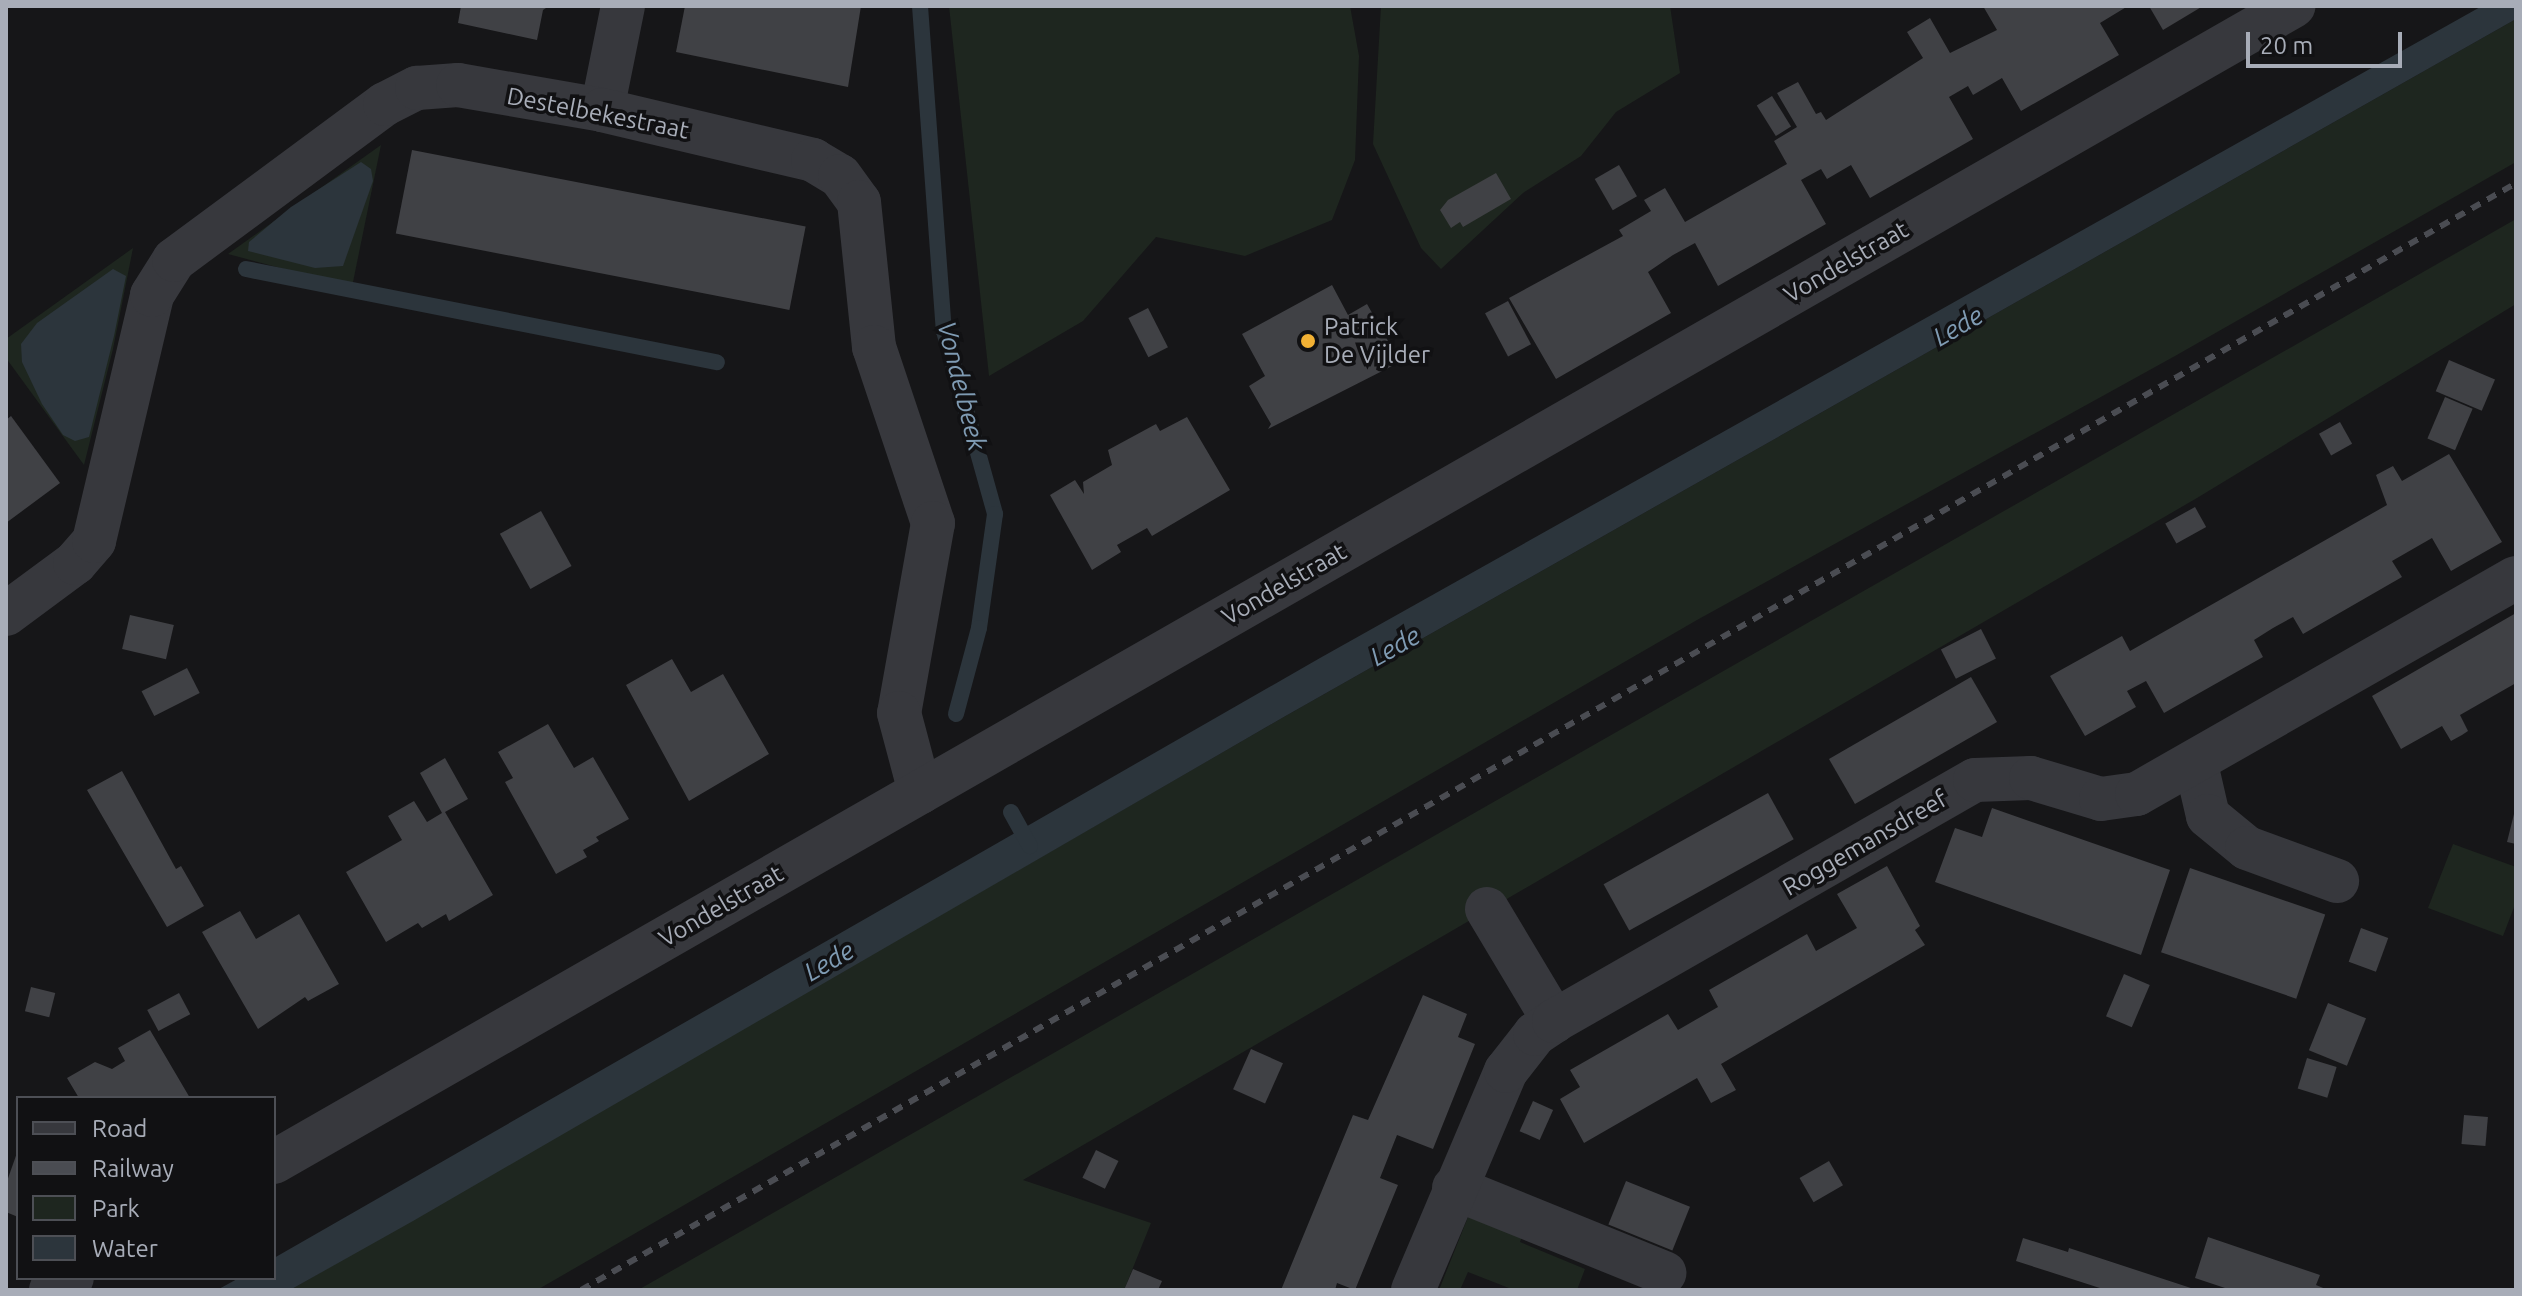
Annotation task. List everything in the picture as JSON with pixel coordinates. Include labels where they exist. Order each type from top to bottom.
[{"type":"street","points":[[602,110],[623,6]]},
{"type":"street","name":"Vondelstraat","points":[[276,1161],[2293,6]]},
{"type":"street","name":"Destelbekestraat","points":[[6,614],[75,563],[94,541],[152,295],[174,260],[385,104],[417,88],[458,85],[602,110],[813,160],[840,176],[859,202],[874,347],[933,523],[899,713],[920,792]]},
{"type":"street","name":"Roggemansdreef","points":[[1413,1290],[1454,1188],[1515,1054],[1554,1021],[1975,780],[2031,778],[2101,799],[2137,794],[2196,764],[2516,578]]},
{"type":"street","points":[[2196,764],[2208,816],[2247,848],[2337,881]]},
{"type":"street","points":[[1487,909],[1554,1021]]},
{"type":"street","points":[[1454,1188],[1664,1273]]},
{"type":"street","points":[[51,1290],[68,1280]]},
{"type":"green space","points":[[949,6],[1350,6],[1359,56],[1355,160],[1332,220],[1245,256],[1156,237],[1083,321],[989,376]]},
{"type":"green space","points":[[1381,6],[1670,6],[1680,73],[1616,112],[1581,156],[1523,193],[1441,269],[1421,248],[1373,144]]},
{"type":"green space","points":[[2516,19],[2516,162],[2175,356],[1697,620],[537,1290],[290,1290],[1282,718]]},
{"type":"green space","points":[[381,145],[352,287],[228,254]]},
{"type":"green space","points":[[2516,219],[2516,304],[2197,498],[1023,1180],[1151,1223],[1124,1290],[638,1290]]},
{"type":"green space","points":[[133,248],[113,349],[84,465],[6,358],[6,339]]},
{"type":"green space","points":[[2453,844],[2516,867],[2516,902],[2503,936],[2428,908]]},
{"type":"green space","points":[[1470,1212],[1523,1234],[1520,1242],[1585,1269],[1577,1290],[1514,1290],[1468,1272],[1460,1290],[1439,1290]]},
{"type":"water","name":"Lede","points":[[2482,6],[2516,6],[2516,19],[1282,718],[290,1290],[217,1290],[235,1280],[276,1280],[276,1257],[1320,658]]},
{"type":"water","points":[[361,162],[371,169],[373,181],[343,266],[315,268],[248,251],[249,242],[291,207]]},
{"type":"water","points":[[113,269],[126,276],[114,336],[89,437],[75,441],[63,435],[42,404],[22,362],[21,344],[37,323]]},
{"type":"building","points":[[461,6],[549,6],[543,10],[537,40],[458,23]]},
{"type":"building","points":[[685,6],[861,6],[848,87],[676,52]]},
{"type":"building","points":[[1983,6],[2128,6],[2100,23],[2119,55],[2021,111],[2002,78],[1973,95],[1968,86],[1949,97],[1973,139],[1870,198],[1851,165],[1827,179],[1821,169],[1801,180],[1826,224],[1718,286],[1695,243],[1673,255],[1648,272],[1671,313],[1556,379],[1509,298],[1623,236],[1619,230],[1651,211],[1644,200],[1665,188],[1685,222],[1787,164],[1774,141],[1797,127],[1777,93],[1798,82],[1816,114],[1821,112],[1826,120],[1923,58],[1907,32],[1930,18],[1950,53],[1997,30]]},
{"type":"building","points":[[2149,6],[2203,6],[2163,30]]},
{"type":"building","points":[[1772,96],[1791,127],[1776,136],[1757,106]]},
{"type":"building","points":[[412,150],[806,227],[789,310],[396,233]]},
{"type":"building","points":[[1619,165],[1637,196],[1613,210],[1595,179]]},
{"type":"building","points":[[1496,173],[1511,199],[1463,227],[1460,222],[1451,228],[1440,210],[1448,200]]},
{"type":"building","points":[[1332,285],[1348,315],[1367,304],[1400,362],[1268,429],[1271,424],[1249,386],[1265,376],[1242,334]]},
{"type":"building","points":[[1508,301],[1531,344],[1508,356],[1485,313]]},
{"type":"building","points":[[1148,308],[1168,347],[1148,357],[1128,318]]},
{"type":"building","points":[[2449,360],[2495,380],[2482,411],[2436,391]]},
{"type":"building","points":[[2445,397],[2473,409],[2455,450],[2427,438]]},
{"type":"building","points":[[11,416],[60,483],[6,523],[6,420]]},
{"type":"building","points":[[1187,417],[1230,490],[1152,536],[1147,528],[1117,545],[1121,552],[1092,570],[1050,495],[1075,480],[1084,494],[1083,482],[1112,465],[1108,450],[1156,424],[1160,431]]},
{"type":"building","points":[[2340,422],[2352,444],[2331,456],[2319,434]]},
{"type":"building","points":[[2449,454],[2502,542],[2451,571],[2432,538],[2392,561],[2402,577],[2303,634],[2293,617],[2254,640],[2263,657],[2164,713],[2146,681],[2127,691],[2136,707],[2085,736],[2050,676],[2122,636],[2130,651],[2387,505],[2376,475],[2393,466],[2402,481]]},
{"type":"building","points":[[2195,507],[2206,527],[2176,544],[2165,523]]},
{"type":"building","points":[[541,511],[572,566],[530,589],[500,534]]},
{"type":"building","points":[[2516,613],[2516,683],[2460,715],[2468,731],[2462,735],[2451,741],[2442,726],[2401,749],[2372,696]]},
{"type":"building","points":[[130,615],[174,625],[166,659],[122,649]]},
{"type":"building","points":[[1981,629],[1996,658],[1956,679],[1941,649]]},
{"type":"building","points":[[672,659],[691,692],[723,674],[769,754],[689,801],[626,685]]},
{"type":"building","points":[[187,668],[200,693],[154,716],[142,691]]},
{"type":"building","points":[[1971,677],[1997,722],[1855,804],[1829,759]]},
{"type":"building","points":[[548,724],[574,768],[593,757],[629,819],[596,837],[599,841],[583,850],[587,857],[556,874],[505,782],[513,778],[498,752]]},
{"type":"building","points":[[445,758],[468,799],[445,812],[493,895],[449,921],[446,914],[422,928],[418,923],[386,942],[346,872],[402,840],[388,816],[414,801],[427,822],[442,813],[420,773]]},
{"type":"building","points":[[122,771],[176,869],[181,866],[204,906],[167,927],[87,790]]},
{"type":"building","points":[[1768,793],[1794,839],[1629,930],[1604,884]]},
{"type":"building","points":[[2516,806],[2516,844],[2507,842]]},
{"type":"building","points":[[1992,808],[2170,870],[2141,955],[1935,882],[1955,828],[1982,837]]},
{"type":"building","points":[[1887,866],[1920,926],[1915,930],[1925,945],[1721,1064],[1736,1090],[1711,1103],[1697,1078],[1584,1143],[1560,1099],[1580,1087],[1570,1070],[1668,1014],[1678,1030],[1718,1007],[1709,990],[1807,934],[1816,951],[1857,928],[1837,894]]},
{"type":"building","points":[[2190,868],[2325,915],[2296,999],[2161,952]]},
{"type":"building","points":[[240,911],[256,939],[299,914],[339,984],[308,1001],[305,997],[258,1029],[202,932]]},
{"type":"building","points":[[2361,928],[2388,938],[2376,972],[2349,962]]},
{"type":"building","points":[[2124,974],[2150,985],[2132,1027],[2106,1016]]},
{"type":"building","points":[[31,987],[55,993],[49,1017],[25,1011]]},
{"type":"building","points":[[179,993],[190,1014],[158,1031],[147,1010]]},
{"type":"building","points":[[1423,995],[1467,1014],[1458,1037],[1475,1044],[1433,1149],[1397,1135],[1380,1178],[1398,1185],[1355,1290],[1337,1283],[1335,1290],[1281,1290],[1353,1115],[1368,1120]]},
{"type":"building","points":[[2328,1003],[2366,1018],[2347,1066],[2309,1050]]},
{"type":"building","points":[[150,1030],[189,1096],[78,1096],[67,1078],[95,1062],[112,1069],[125,1061],[118,1048]]},
{"type":"building","points":[[1251,1049],[1283,1063],[1265,1103],[1233,1089]]},
{"type":"building","points":[[2307,1058],[2337,1067],[2327,1098],[2298,1089]]},
{"type":"building","points":[[1533,1101],[1553,1110],[1540,1140],[1520,1131]]},
{"type":"building","points":[[2464,1115],[2488,1117],[2485,1146],[2461,1144]]},
{"type":"building","points":[[1096,1150],[1118,1161],[1105,1189],[1082,1178]]},
{"type":"building","points":[[16,1156],[16,1216],[6,1212],[6,1184]]},
{"type":"building","points":[[1829,1161],[1843,1185],[1814,1202],[1800,1178]]},
{"type":"building","points":[[1626,1181],[1690,1207],[1672,1250],[1608,1225]]},
{"type":"building","points":[[2208,1237],[2320,1275],[2316,1285],[2328,1290],[2231,1290],[2195,1278]]},
{"type":"building","points":[[2023,1238],[2068,1252],[2069,1248],[2197,1290],[2106,1290],[2016,1261]]},
{"type":"building","points":[[1133,1269],[1162,1281],[1158,1290],[1124,1290]]},
{"type":"waterway","name":"Vondelbeek","points":[[920,6],[944,331],[995,514],[979,628],[956,714]]},
{"type":"waterway","points":[[246,269],[717,362]]},
{"type":"waterway","name":"Vondelbeek","points":[[1011,812],[1030,846]]},
{"type":"railway","points":[[581,1290],[2516,183]]},
{"type":"place","name":"Patrick De Vijlder","points":[[1308,341]]}]
